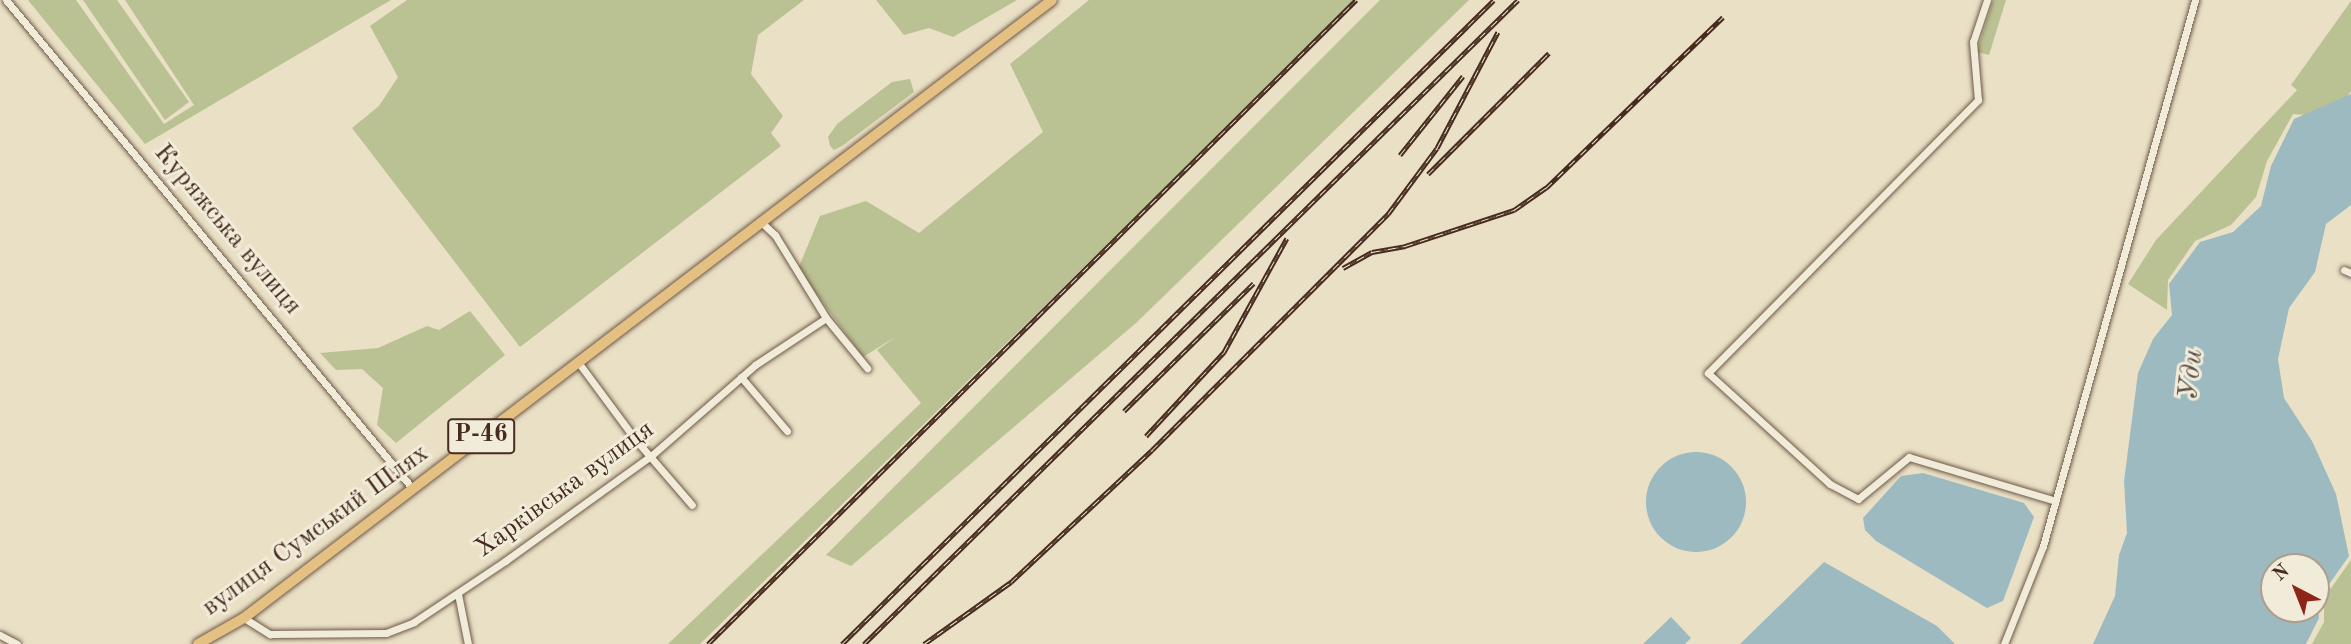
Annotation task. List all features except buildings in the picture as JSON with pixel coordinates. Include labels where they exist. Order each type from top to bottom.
[{"type":"main road","name":"Р-46","points":[[759,221],[1052,0]]},
{"type":"main road","name":"вулиця Сумський Шлях","points":[[198,644],[244,618],[759,221]]},
{"type":"street","name":"Куряжська вулиця","points":[[6,0],[413,489]]},
{"type":"street","points":[[1987,0],[1973,42],[1978,100],[1708,373],[1830,484],[1858,499],[1909,457],[2056,501]]},
{"type":"street","points":[[2004,644],[2019,615],[2056,501],[2195,0]]},
{"type":"street","points":[[759,221],[775,235],[825,317],[867,368]]},
{"type":"street","name":"Харківська вулиця","points":[[244,618],[270,634],[386,633],[458,594],[652,455],[741,377],[825,317]]},
{"type":"street","points":[[578,362],[635,439],[652,455],[692,505]]},
{"type":"street","points":[[741,377],[787,430]]},
{"type":"street","points":[[458,594],[468,644]]},
{"type":"street","points":[[0,635],[17,644]]},
{"type":"green space","points":[[28,0],[76,0],[164,124],[194,105],[125,0],[391,0],[145,144]]},
{"type":"green space","points":[[83,0],[117,0],[189,102],[165,120]]},
{"type":"green space","points":[[407,0],[804,0],[758,35],[751,74],[783,116],[771,133],[781,146],[520,347],[352,128],[379,106],[398,77],[370,26]]},
{"type":"green space","points":[[876,0],[1017,0],[953,37],[929,28],[904,35]]},
{"type":"green space","points":[[1089,0],[1356,0],[700,644],[668,644],[921,403],[877,350],[897,336],[863,357],[798,269],[820,216],[866,201],[919,233],[1043,132],[1010,64]]},
{"type":"green space","points":[[1380,0],[1469,0],[1136,323],[851,566],[826,555]]},
{"type":"green space","points":[[1993,0],[2006,0],[1989,55],[1977,52]]},
{"type":"green space","points":[[2351,1],[2351,91],[2333,117],[2293,114],[2267,161],[2256,197],[2231,225],[2195,241],[2168,280],[2167,310],[2128,284],[2156,240],[2297,90],[2291,85]]},
{"type":"green space","points":[[910,79],[914,92],[842,146],[834,150],[830,146],[828,137],[837,124],[892,82]]},
{"type":"green space","points":[[470,311],[505,355],[396,443],[377,425],[383,388],[362,369],[336,370],[320,353],[378,348],[427,326],[439,330]]},
{"type":"green space","points":[[2351,560],[2351,644],[2312,644],[2323,623],[2330,623],[2330,590]]},
{"type":"water","name":"Уди","points":[[2351,94],[2351,205],[2326,224],[2315,272],[2289,308],[2278,359],[2284,398],[2312,441],[2336,494],[2349,556],[2330,583],[2330,553],[2260,553],[2260,623],[2316,623],[2306,644],[2093,644],[2115,596],[2119,555],[2127,533],[2124,481],[2138,373],[2153,339],[2172,315],[2169,284],[2200,242],[2233,232],[2261,206],[2271,166],[2294,119]]},
{"type":"water","points":[[1696,452],[1715,456],[1731,467],[1742,483],[1746,502],[1742,521],[1731,537],[1715,548],[1696,552],[1677,548],[1661,537],[1650,521],[1646,502],[1650,483],[1661,467],[1677,456]]},
{"type":"water","points":[[1923,473],[2024,503],[2034,517],[2003,601],[1987,608],[1876,541],[1865,530],[1863,518],[1901,476]]},
{"type":"water","points":[[1824,562],[1937,626],[1955,644],[1740,644]]},
{"type":"water","points":[[1671,617],[1691,638],[1685,644],[1643,644]]},
{"type":"railway","points":[[708,644],[1356,0]]},
{"type":"railway","points":[[842,644],[1494,0]]},
{"type":"railway","points":[[864,644],[1518,0]]},
{"type":"railway","points":[[1343,268],[1372,252],[1405,246],[1514,210],[1546,188],[1723,17]]},
{"type":"railway","points":[[924,644],[1011,582],[1152,450],[1388,214],[1437,148],[1498,32]]},
{"type":"railway","points":[[1428,174],[1549,53]]},
{"type":"railway","points":[[1400,155],[1463,76]]},
{"type":"railway","points":[[1146,436],[1224,352],[1287,238]]},
{"type":"railway","points":[[1124,411],[1254,283]]}]
